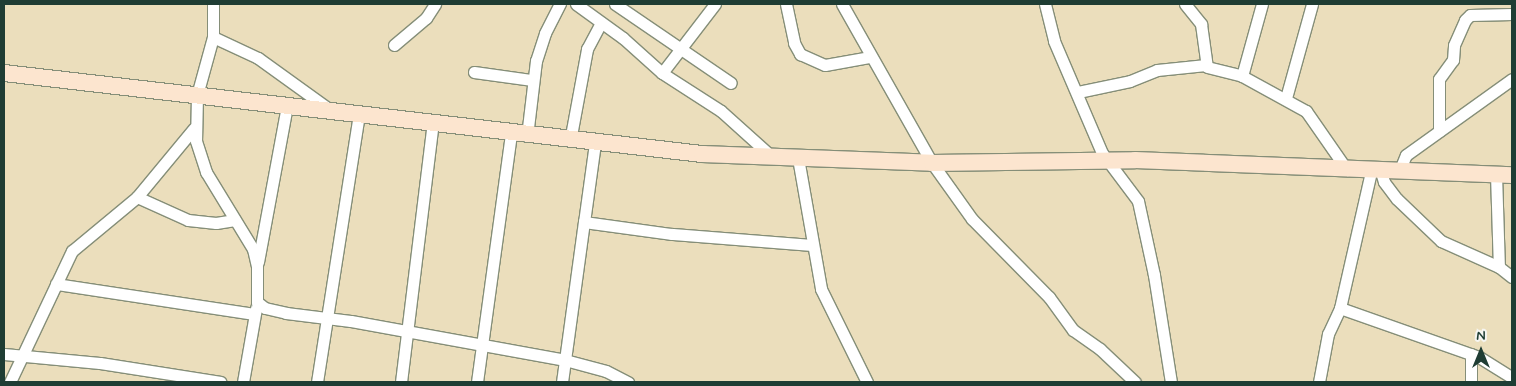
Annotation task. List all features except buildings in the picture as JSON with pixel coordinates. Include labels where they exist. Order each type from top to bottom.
[{"type":"street","points":[[213,4],[213,37],[197,95],[194,128],[206,172],[253,249],[257,267]]},
{"type":"street","points":[[394,45],[426,18],[435,4]]},
{"type":"street","points":[[477,382],[519,135],[545,33],[560,4]]},
{"type":"street","points":[[576,4],[662,73],[721,111],[772,157]]},
{"type":"street","points":[[615,4],[679,50],[731,83]]},
{"type":"street","points":[[662,73],[715,4]]},
{"type":"street","points":[[786,4],[794,43],[800,54],[828,66],[870,57]]},
{"type":"street","points":[[842,4],[870,57],[932,163],[989,239],[1048,297],[1073,330],[1100,349],[1135,382]]},
{"type":"street","points":[[1047,4],[1054,41],[1107,160],[1138,201],[1154,275],[1170,382]]},
{"type":"street","points":[[1185,4],[1201,24],[1206,65]]},
{"type":"street","points":[[1242,76],[1262,4]]},
{"type":"street","points":[[1286,98],[1312,4]]},
{"type":"street","points":[[1439,131],[1439,79],[1453,60],[1454,44],[1465,20],[1470,15],[1512,14]]},
{"type":"street","points":[[570,141],[587,48],[602,23]]},
{"type":"street","points":[[213,37],[258,58],[330,110]]},
{"type":"street","points":[[1078,92],[1130,81],[1157,70],[1206,65],[1242,76],[1286,98],[1309,113],[1347,170]]},
{"type":"street","points":[[474,72],[532,80]]},
{"type":"street","points":[[4,73],[359,113],[570,141],[702,154],[932,163],[1107,160],[1376,172],[1512,175]]},
{"type":"street","points":[[1399,172],[1406,155],[1512,79]]},
{"type":"street","points":[[242,382],[257,302],[257,267],[287,106]]},
{"type":"street","points":[[317,382],[326,340],[326,317],[359,113]]},
{"type":"street","points":[[400,382],[433,123]]},
{"type":"street","points":[[10,382],[72,251],[136,197],[194,128]]},
{"type":"street","points":[[562,382],[595,143]]},
{"type":"street","points":[[798,158],[821,289],[867,382]]},
{"type":"street","points":[[1376,172],[1397,199],[1444,243],[1499,267],[1512,277]]},
{"type":"street","points":[[1320,382],[1328,334],[1340,308],[1376,172]]},
{"type":"street","points":[[1496,174],[1499,267]]},
{"type":"street","points":[[136,197],[188,220],[216,223],[235,220]]},
{"type":"street","points":[[584,222],[672,234],[812,245]]},
{"type":"street","points":[[56,284],[254,314]]},
{"type":"street","points":[[257,302],[265,308],[286,313],[326,317],[565,360],[606,371],[628,382]]},
{"type":"street","points":[[1340,308],[1471,354],[1496,365],[1512,378]]},
{"type":"street","points":[[4,354],[100,363],[221,382]]},
{"type":"street","points":[[1471,354],[1471,382]]}]
